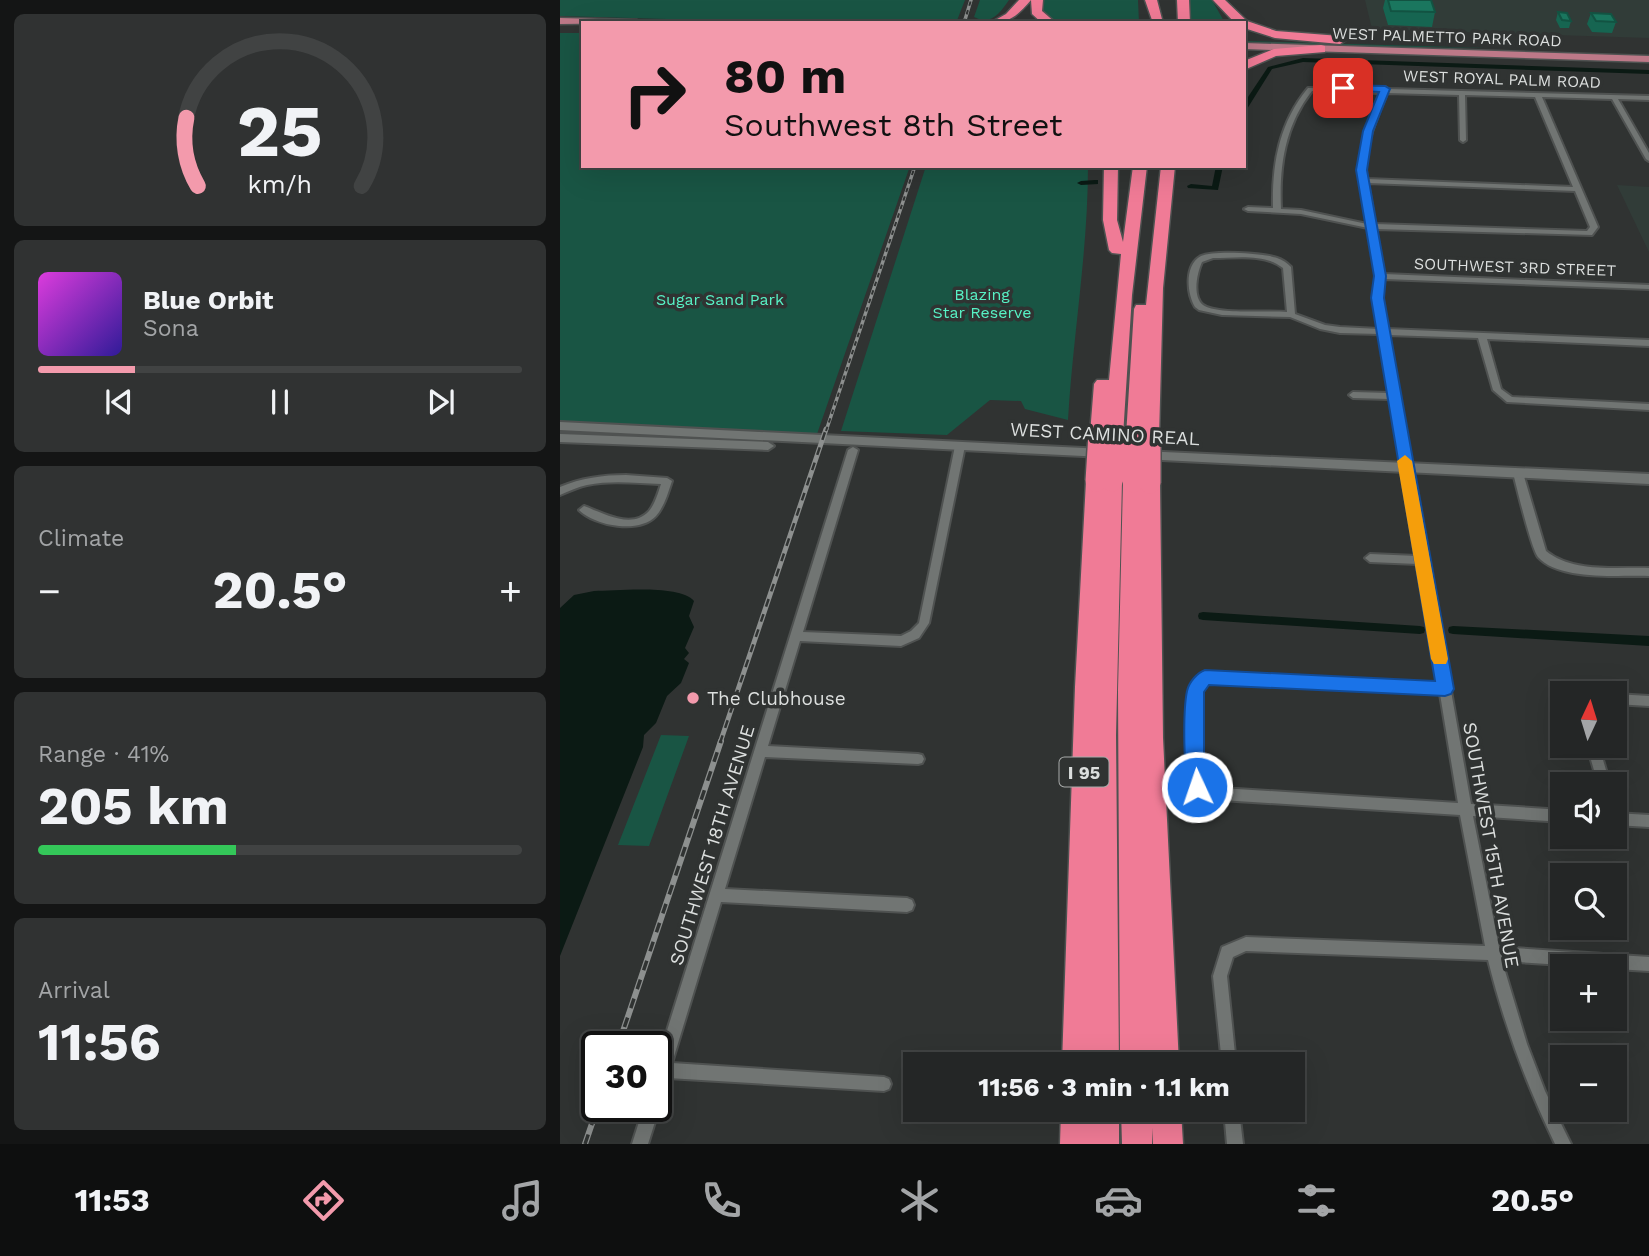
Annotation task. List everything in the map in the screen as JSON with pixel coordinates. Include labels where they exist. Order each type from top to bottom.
[{"type":"highway","points":[[1000,21],[1010,16],[1025,0]]},
{"type":"highway","points":[[1018,21],[1025,0]]},
{"type":"highway","points":[[1037,0],[1036,12],[1047,21]]},
{"type":"highway","points":[[1142,0],[1147,21]]},
{"type":"highway","points":[[1148,21],[1150,0]]},
{"type":"highway","points":[[1150,0],[1158,21]]},
{"type":"highway","points":[[1158,0],[1158,21]]},
{"type":"highway","points":[[1218,0],[1229,21]]},
{"type":"highway","points":[[1218,0],[1241,21]]},
{"type":"highway","points":[[1175,21],[1179,1]]},
{"type":"highway","points":[[1179,1],[1184,21]]},
{"type":"highway","points":[[1246,24],[1275,34],[1340,40]]},
{"type":"highway","points":[[1246,65],[1278,52],[1321,49]]},
{"type":"highway","points":[[1111,168],[1110,220],[1117,250]]},
{"type":"highway","points":[[1127,168],[1117,250],[1106,435],[1123,482],[1130,703],[1135,1052]]},
{"type":"highway","points":[[1106,435],[1140,168]]},
{"type":"highway","points":[[1142,437],[1144,280],[1155,168]]},
{"type":"highway","name":"I 95","points":[[1077,1052],[1086,687],[1123,482],[1142,437],[1154,339],[1155,288],[1168,168]]},
{"type":"highway","points":[[1154,339],[1181,168]]},
{"type":"highway","points":[[1104,1052],[1104,746],[1123,482]]},
{"type":"highway","name":"I 95","points":[[1123,482],[1151,738],[1164,1052]]},
{"type":"highway","points":[[1074,1144],[1075,1122]]},
{"type":"highway","points":[[1104,1122],[1104,1144]]},
{"type":"highway","points":[[1136,1122],[1136,1144]]},
{"type":"highway","points":[[1167,1122],[1168,1144]]},
{"type":"main road","points":[[560,21],[581,22]]},
{"type":"main road","points":[[560,27],[581,28]]},
{"type":"main road","name":"WEST PALMETTO PARK ROAD","points":[[1246,38],[1340,40],[1649,59]]},
{"type":"main road","name":"WEST PALMETTO PARK ROAD","points":[[1246,46],[1321,49],[1649,50]]},
{"type":"street","name":"WEST ROYAL PALM ROAD","points":[[1277,211],[1276,170],[1288,129],[1307,91],[1313,88],[1649,98]]},
{"type":"street","name":"SOUTHWEST 15TH AVENUE","points":[[1385,89],[1362,160],[1363,181],[1380,276],[1378,298],[1383,332],[1491,953],[1517,1043],[1563,1144]]},
{"type":"street","points":[[1462,92],[1463,140]]},
{"type":"street","points":[[1248,209],[1308,213],[1347,224],[1371,226],[1582,234],[1592,231],[1594,227],[1537,94]]},
{"type":"street","points":[[1614,97],[1649,159]]},
{"type":"street","points":[[1363,181],[1578,189]]},
{"type":"street","points":[[1292,315],[1287,267],[1284,262],[1270,258],[1213,256],[1200,260],[1194,301],[1197,305],[1211,310],[1292,315],[1332,329],[1649,343]]},
{"type":"street","name":"SOUTHWEST 3RD STREET","points":[[1380,276],[1649,287]]},
{"type":"street","points":[[1482,336],[1497,390],[1510,400],[1649,407]]},
{"type":"street","points":[[1353,395],[1394,396]]},
{"type":"street","name":"WEST CAMINO REAL","points":[[560,426],[959,451],[1520,478],[1649,489]]},
{"type":"street","name":"WEST CAMINO REAL","points":[[560,438],[852,450],[959,451]]},
{"type":"street","name":"SOUTHWEST 18TH AVENUE","points":[[672,1040],[852,450]]},
{"type":"street","points":[[796,636],[901,641],[915,635],[924,623],[959,451]]},
{"type":"street","points":[[560,491],[579,482],[598,478],[667,481],[656,510],[641,521],[631,523],[600,519],[584,510]]},
{"type":"street","points":[[1520,478],[1541,553],[1552,563],[1567,568],[1649,572]]},
{"type":"street","name":"WEST CAMINO REAL","points":[[1520,478],[1649,480]]},
{"type":"street","points":[[1370,558],[1423,560]]},
{"type":"street","points":[[1445,689],[1212,677],[1200,683],[1196,690],[1197,787],[1221,794],[1550,815]]},
{"type":"street","points":[[1628,700],[1649,701]]},
{"type":"street","points":[[761,751],[918,759]]},
{"type":"street","points":[[1627,820],[1649,821]]},
{"type":"street","points":[[716,895],[907,905]]},
{"type":"street","points":[[1227,1052],[1220,976],[1227,952],[1247,944],[1491,953],[1649,964]]},
{"type":"street","points":[[672,1071],[884,1084]]},
{"type":"street","points":[[640,1144],[647,1122]]},
{"type":"street","points":[[1233,1122],[1235,1144]]},
{"type":"shaded area","points":[[1365,0],[1649,0],[1649,38],[1372,29]]},
{"type":"shaded area","points":[[1617,185],[1649,187],[1649,252]]},
{"type":"shaded area","points":[[594,591],[676,592],[694,601],[689,616],[694,627],[685,648],[689,653],[684,659],[689,663],[681,683],[667,696],[656,723],[644,735],[643,747],[560,956],[560,608],[574,595]]},
{"type":"green space","points":[[560,0],[965,0],[957,21],[739,21],[560,16]]},
{"type":"green space","points":[[980,0],[1009,0],[995,17],[985,20],[974,17]]},
{"type":"green space","points":[[1041,0],[1138,0],[1139,21],[1050,21],[1043,16]]},
{"type":"green space","points":[[1190,0],[1212,0],[1224,21],[1191,21]]},
{"type":"green space","name":"Sugar Sand Park","points":[[560,33],[581,33],[581,168],[909,168],[816,437],[560,424]]},
{"type":"green space","points":[[1246,41],[1487,48],[1246,44]]},
{"type":"green space","name":"Blazing Star Reserve","points":[[925,168],[1088,168],[1086,230],[1068,420],[1025,409],[1021,401],[990,400],[947,435],[841,431]]},
{"type":"green space","points":[[661,735],[689,736],[649,846],[618,845]]},
{"type":"building","points":[[1388,0],[1431,0],[1435,12],[1391,11]]},
{"type":"building","points":[[1558,12],[1567,13],[1571,21],[1562,20]]},
{"type":"building","points":[[1591,13],[1611,14],[1616,22],[1596,21]]},
{"type":"waterway","points":[[1246,106],[1270,68],[1303,60],[1649,72]]},
{"type":"waterway","points":[[1191,186],[1215,188],[1220,168]]},
{"type":"waterway","points":[[1081,183],[1095,182]]},
{"type":"waterway","points":[[1203,616],[1420,630]]},
{"type":"waterway","points":[[1453,630],[1649,641]]},
{"type":"railway","points":[[965,21],[971,0]]},
{"type":"railway","points":[[826,431],[914,168]]},
{"type":"railway","points":[[720,743],[826,429]]},
{"type":"railway","points":[[623,1031],[721,741]]},
{"type":"railway","points":[[585,1144],[593,1122]]},
{"type":"slow traffic","points":[[1405,461],[1440,659]]},
{"type":"place","name":"The Clubhouse","points":[[693,698]]},
{"type":"route","points":[[1197,787],[1196,690],[1205,678],[1445,689],[1378,298],[1380,276],[1362,170],[1368,131],[1385,89],[1343,88]]}]
